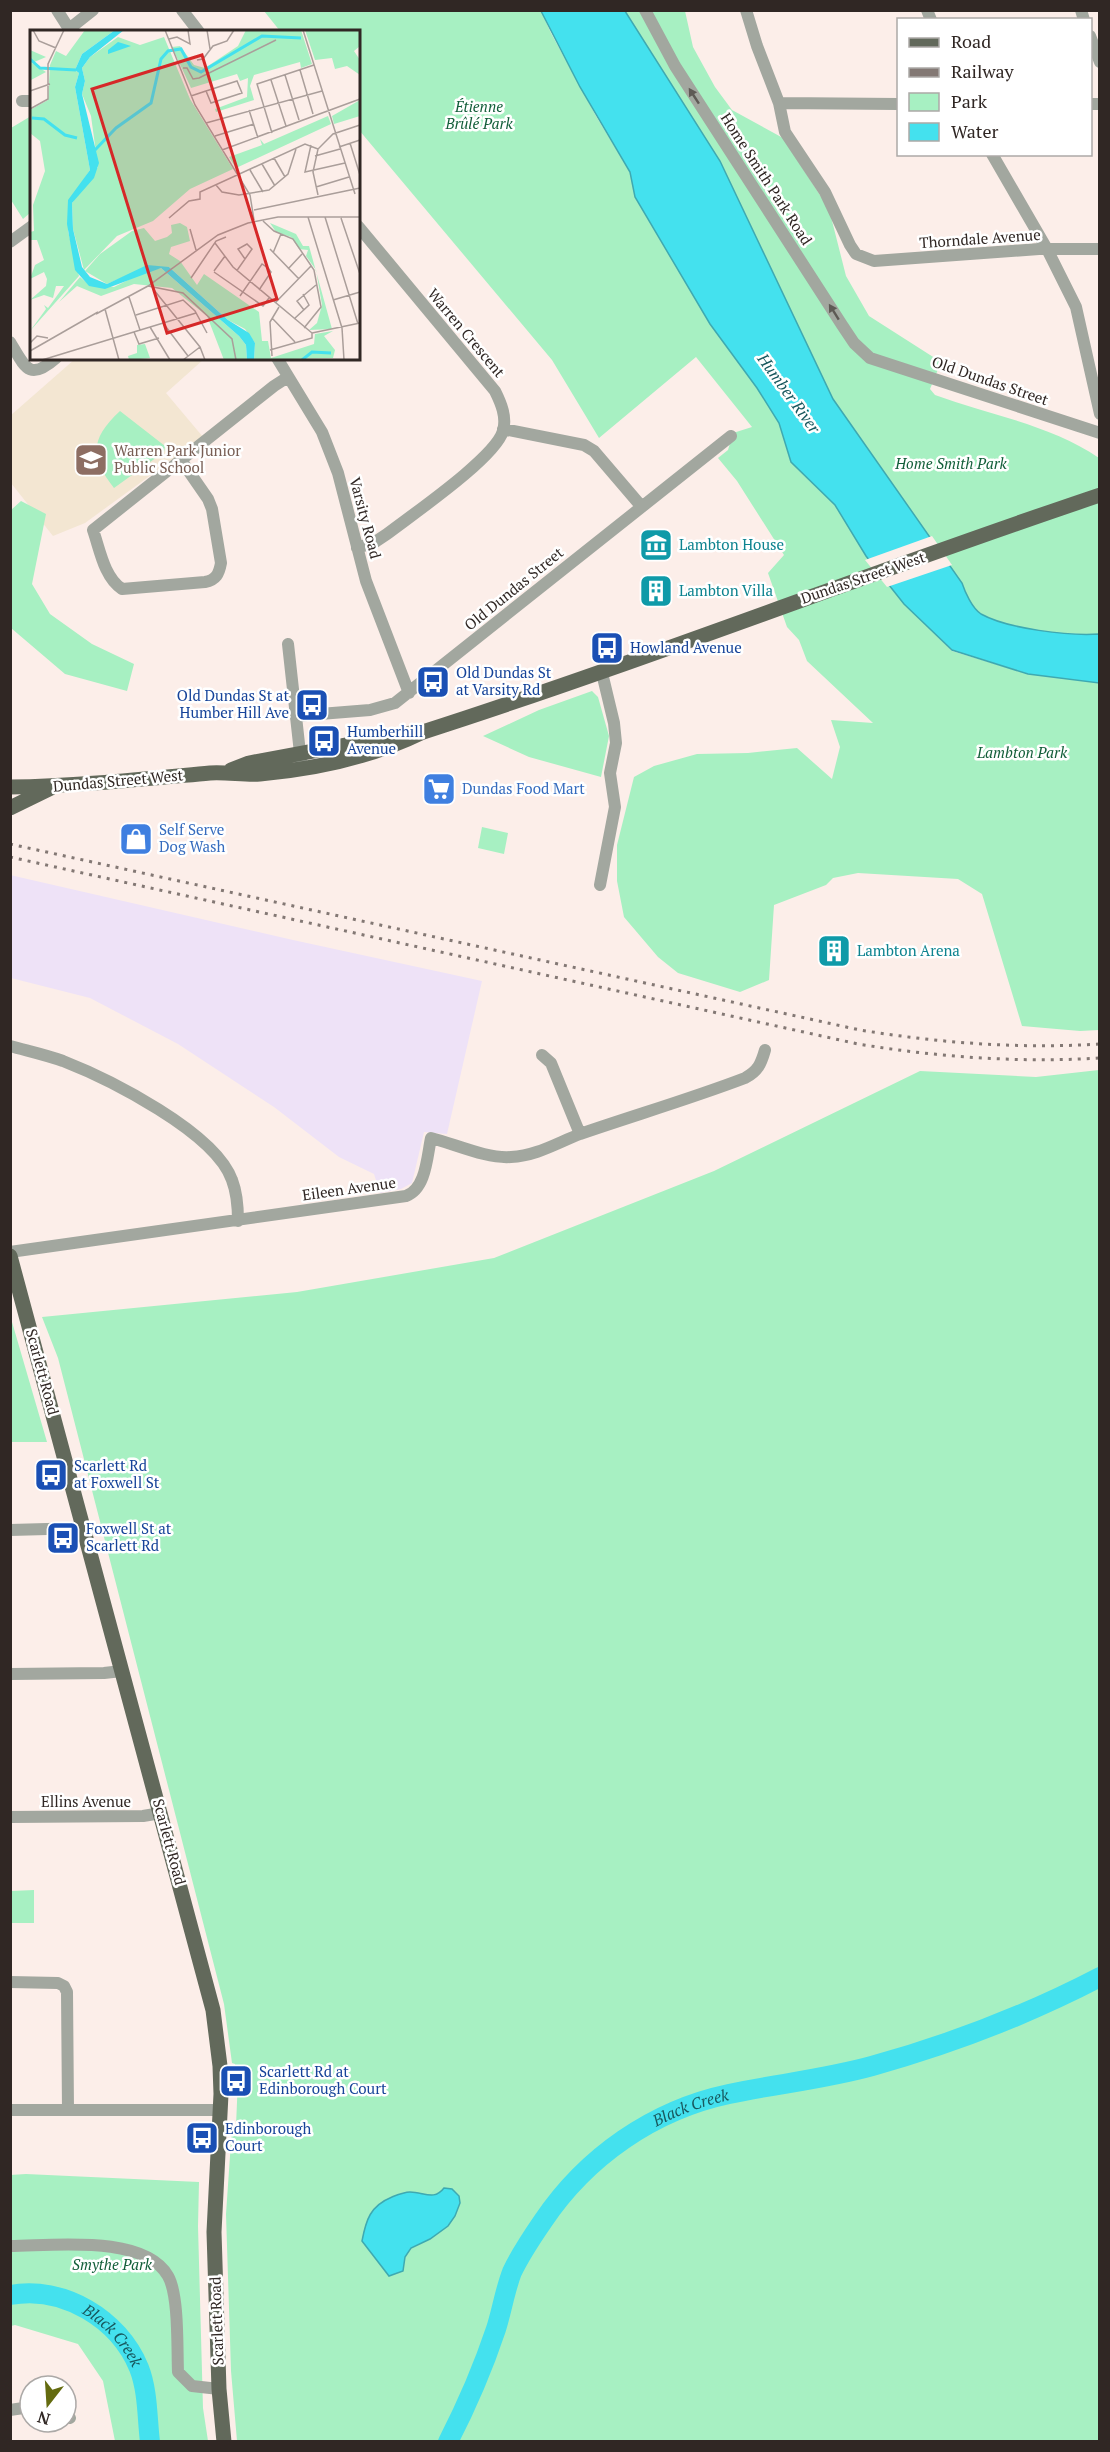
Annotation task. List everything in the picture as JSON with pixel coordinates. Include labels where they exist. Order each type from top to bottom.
[{"type":"main road","name":"Dundas Street West","points":[[10,787],[55,787],[225,772],[249,763],[301,762],[389,736],[423,732],[602,673],[800,600],[1100,495]]},
{"type":"main road","points":[[10,808],[55,787]]},
{"type":"main road","name":"Scarlett Road","points":[[10,1254],[213,2010],[220,2066],[214,2232],[219,2389],[224,2442]]},
{"type":"street","points":[[57,10],[70,30],[93,10]]},
{"type":"street","points":[[182,10],[197,30]]},
{"type":"street","name":"Home Smith Park Road","points":[[645,10],[675,66],[842,325],[854,343],[870,358]]},
{"type":"street","points":[[746,10],[779,103],[897,104]]},
{"type":"street","points":[[1092,41],[1100,62]]},
{"type":"street","name":"Thorndale Avenue","points":[[779,103],[785,132],[825,192],[850,245],[863,258],[874,261],[1047,249],[1100,249]]},
{"type":"street","points":[[993,156],[1047,249],[1076,307],[1100,414]]},
{"type":"street","points":[[10,242],[30,227]]},
{"type":"street","name":"Warren Crescent","points":[[360,228],[495,391],[503,409],[503,429]]},
{"type":"street","points":[[10,342],[23,364],[31,371],[42,370],[54,360]]},
{"type":"street","name":"Old Dundas Street","points":[[870,358],[1100,433]]},
{"type":"street","name":"Varsity Road","points":[[278,360],[322,432],[338,473],[366,581],[409,693]]},
{"type":"street","points":[[181,460],[212,509],[221,563],[220,570],[212,581],[122,589],[109,576],[93,530],[181,460],[288,377]]},
{"type":"street","points":[[357,548],[375,542],[387,534],[478,463],[495,446],[503,429],[584,446],[594,451],[641,506]]},
{"type":"street","name":"Old Dundas Street","points":[[295,716],[387,707],[409,693],[731,436]]},
{"type":"street","points":[[288,644],[301,762]]},
{"type":"street","points":[[600,885],[615,807],[610,773],[616,743],[615,723],[602,673]]},
{"type":"street","points":[[10,1046],[62,1061],[116,1085],[173,1119],[201,1139],[232,1179],[238,1221]]},
{"type":"street","name":"Eileen Avenue","points":[[10,1254],[414,1194],[420,1186],[431,1138],[496,1157],[512,1157],[537,1152],[580,1134],[686,1101],[745,1078],[754,1073],[760,1065],[765,1050]]},
{"type":"street","points":[[542,1055],[551,1063],[580,1134]]},
{"type":"street","points":[[10,1530],[84,1528]]},
{"type":"street","points":[[10,1674],[122,1671]]},
{"type":"street","name":"Ellins Avenue","points":[[10,1817],[132,1816],[161,1813]]},
{"type":"street","points":[[10,1982],[58,1983],[64,1986],[67,1992],[68,2110]]},
{"type":"street","points":[[10,2110],[220,2110]]},
{"type":"street","points":[[10,2246],[100,2246],[127,2249],[157,2262],[168,2277],[174,2294],[178,2372],[192,2386],[219,2389]]},
{"type":"shaded area","name":"Warren Park Junior Public School","points":[[74,360],[203,360],[166,393],[203,437],[85,523],[53,536],[11,483],[10,416]]},
{"type":"shaded area","points":[[10,875],[482,981],[447,1134],[424,1132],[412,1183],[401,1189],[380,1193],[374,1174],[339,1157],[274,1107],[178,1044],[90,998],[11,978]]},
{"type":"green space","points":[[264,11],[541,11],[596,116],[630,172],[635,197],[710,324],[757,388],[779,423],[791,462],[835,505],[866,556],[904,604],[952,651],[1028,674],[1099,683],[1099,1030],[1080,1031],[1022,1026],[982,894],[958,879],[858,873],[833,878],[826,885],[774,905],[769,980],[740,992],[678,973],[658,957],[624,917],[617,881],[617,845],[634,777],[654,766],[697,754],[748,753],[797,748],[832,779],[840,747],[831,720],[873,723],[807,661],[799,640],[787,627],[768,573],[784,555],[737,481],[718,458],[728,450],[733,433],[752,427],[696,357],[599,438],[552,360],[360,131],[360,30],[279,30]]},
{"type":"green space","name":"Home Smith Park","points":[[625,11],[685,11],[693,47],[715,87],[732,110],[783,138],[829,209],[846,276],[869,316],[941,362],[930,389],[935,395],[1041,429],[1099,458],[1099,634],[1056,633],[1007,624],[981,614],[975,608],[962,583],[833,399],[720,161]]},
{"type":"green space","points":[[30,117],[30,213],[23,219],[11,200],[11,128]]},
{"type":"green space","points":[[120,411],[165,446],[164,452],[114,488],[100,466],[97,448],[103,430]]},
{"type":"green space","points":[[21,501],[46,514],[32,584],[50,614],[92,644],[134,664],[127,691],[65,674],[11,628],[11,510]]},
{"type":"green space","points":[[592,691],[598,697],[609,736],[601,777],[529,757],[483,736],[539,710]]},
{"type":"green space","points":[[482,827],[508,833],[504,854],[478,848]]},
{"type":"green space","points":[[1099,1070],[1099,2441],[237,2441],[231,2371],[226,2214],[232,2127],[236,2126],[238,2078],[235,2064],[232,2063],[224,2004],[58,1358],[42,1317],[297,1292],[494,1258],[714,1171],[920,1071],[1036,1077]]},
{"type":"green space","points":[[12,1322],[47,1442],[11,1442]]},
{"type":"green space","points":[[34,1890],[34,1923],[11,1923],[11,1891]]},
{"type":"green space","name":"Smythe Park","points":[[10,2175],[199,2182],[203,2408],[208,2441],[115,2441],[103,2381],[78,2344],[15,2325],[11,2326]]},
{"type":"water","name":"Humber River","points":[[541,11],[625,11],[720,161],[833,399],[962,583],[972,604],[981,614],[1007,624],[1056,633],[1099,634],[1099,683],[1028,674],[952,650],[904,604],[866,556],[835,505],[791,462],[779,423],[757,388],[710,324],[635,197],[630,172],[580,87]]},
{"type":"water","points":[[444,2188],[452,2189],[459,2196],[460,2203],[455,2216],[448,2226],[430,2239],[411,2248],[405,2257],[403,2271],[389,2276],[362,2241],[370,2214],[385,2201],[405,2192],[433,2195]]},
{"type":"pier","points":[[932,536],[952,565],[887,587],[865,560]]},
{"type":"waterway","name":"Black Creek","points":[[448,2442],[480,2372],[496,2329],[512,2272],[522,2253],[560,2198],[580,2176],[624,2140],[648,2124],[701,2101],[854,2071],[931,2048],[1017,2016],[1100,1977]]},
{"type":"waterway","name":"Black Creek","points":[[10,2295],[30,2293],[50,2295],[69,2301],[87,2309],[118,2335],[130,2350],[142,2377],[150,2442]]},
{"type":"railway","points":[[10,844],[860,1030],[980,1044],[1040,1046],[1100,1044]]},
{"type":"railway","points":[[10,857],[858,1044],[978,1058],[1039,1060],[1100,1058]]},
{"type":"place","name":"Warren Park Junior Public School","points":[[91,460]]},
{"type":"place","name":"Lambton House","points":[[656,545]]},
{"type":"place","name":"Lambton Villa","points":[[656,591]]},
{"type":"place","name":"Howland Avenue","points":[[607,648]]},
{"type":"place","name":"Old Dundas St at Varsity Rd","points":[[433,682]]},
{"type":"place","name":"Old Dundas St at Humber Hill Ave","points":[[312,705]]},
{"type":"place","name":"Humberhill Avenue","points":[[324,741]]},
{"type":"place","name":"Dundas Food Mart","points":[[439,789]]},
{"type":"place","name":"Self Serve Dog Wash","points":[[136,839]]},
{"type":"place","name":"Lambton Arena","points":[[834,951]]},
{"type":"place","name":"Scarlett Rd at Foxwell St","points":[[51,1475]]},
{"type":"place","name":"Foxwell St at Scarlett Rd","points":[[63,1538]]},
{"type":"place","name":"Scarlett Rd at Edinborough Court","points":[[236,2081]]},
{"type":"place","name":"Edinborough Court","points":[[202,2138]]},
{"type":"park label","name":"Étienne Brûlé Park","points":[[479,116]]},
{"type":"park label","name":"Lambton Park","points":[[1022,753]]}]
